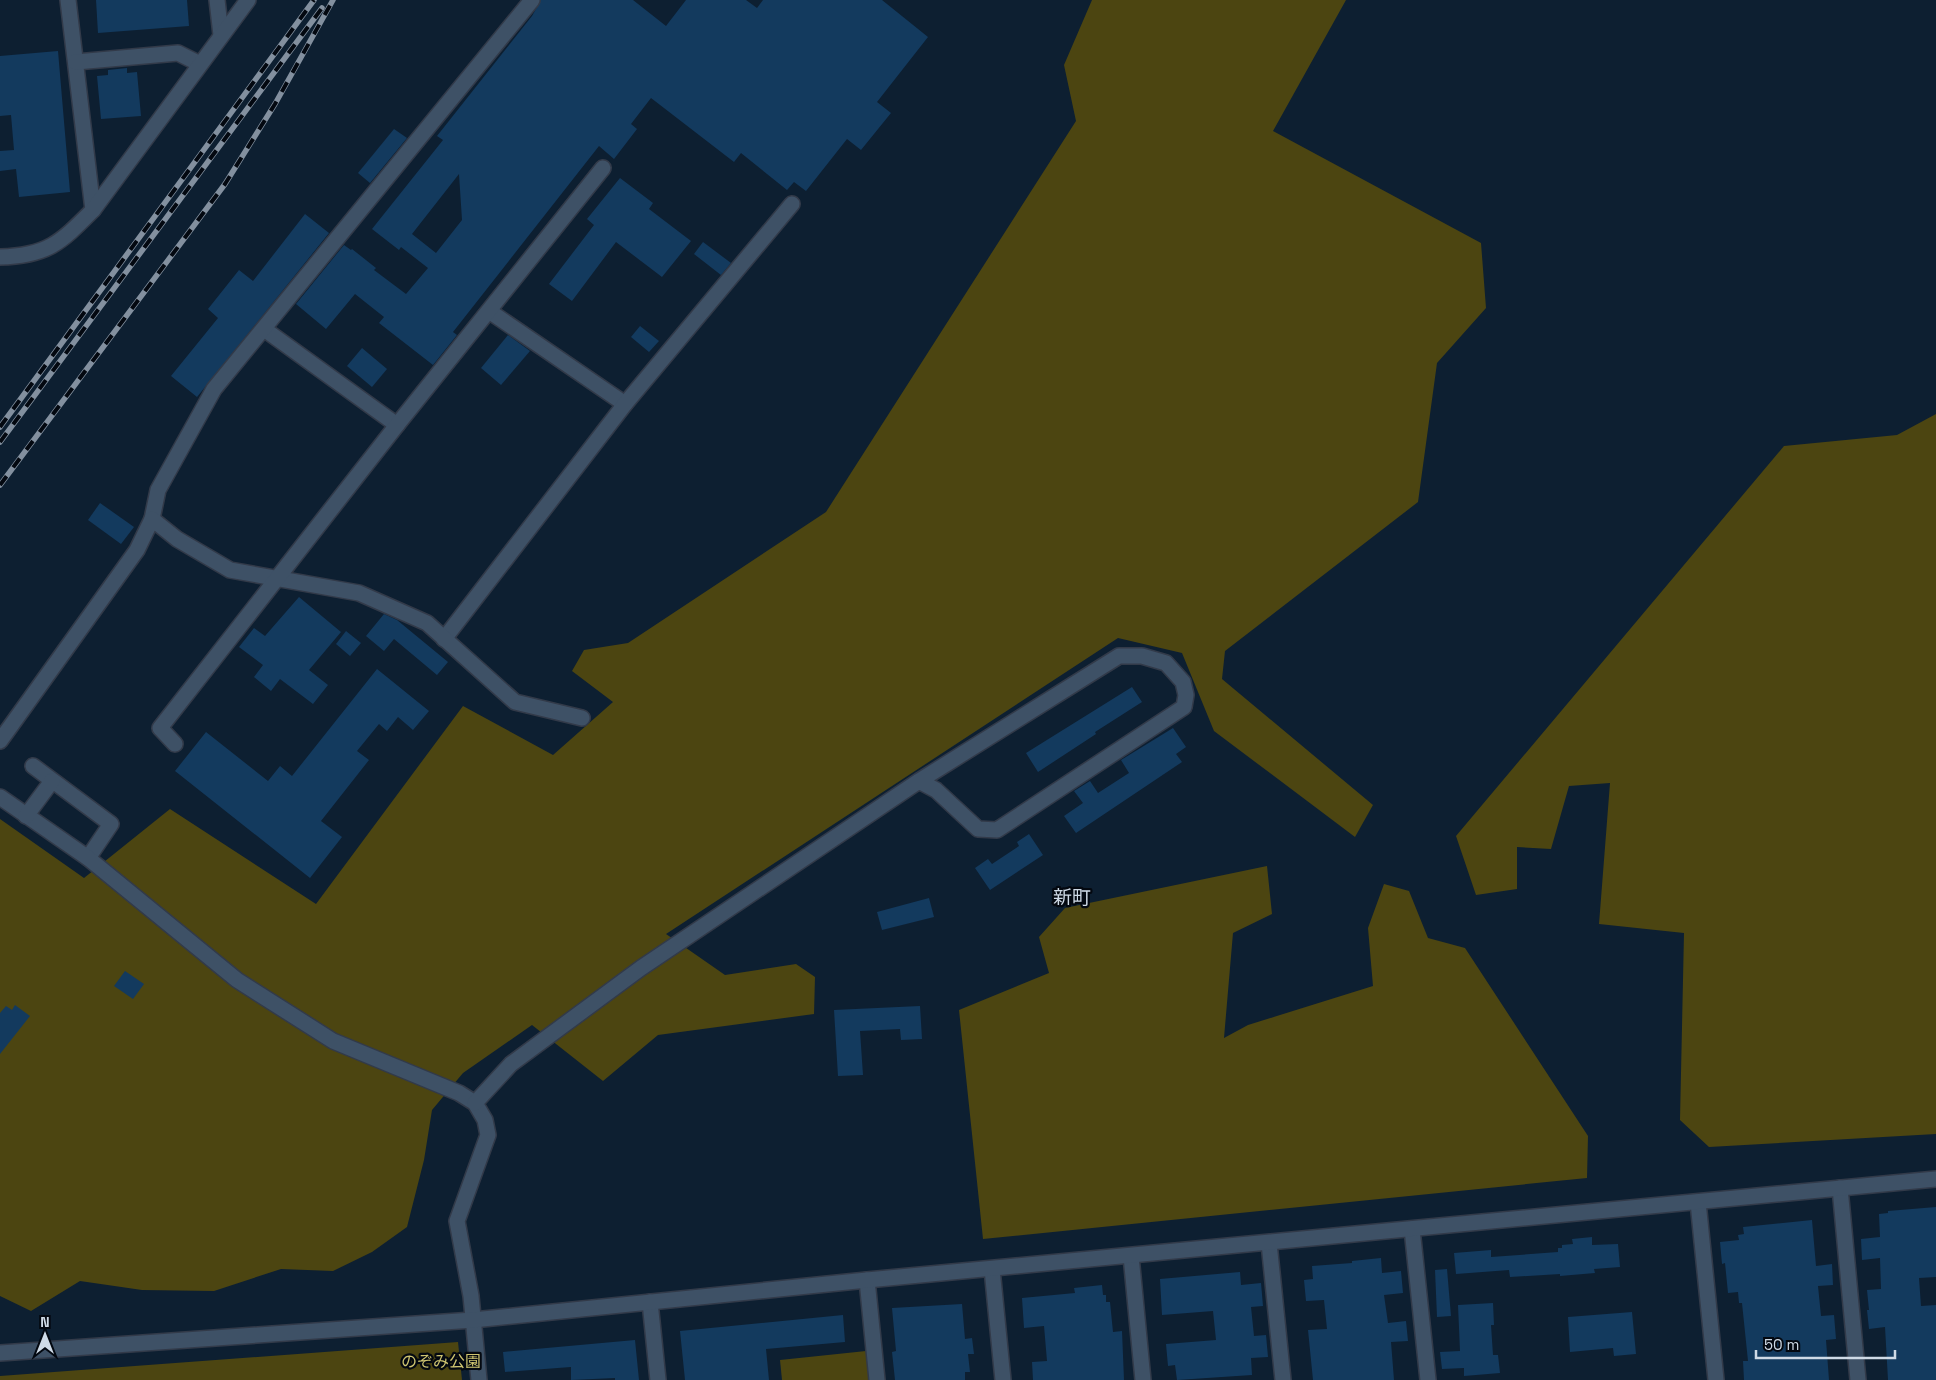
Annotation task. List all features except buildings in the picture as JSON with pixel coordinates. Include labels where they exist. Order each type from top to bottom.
[{"type":"street","points":[[68,0],[92,210]]},
{"type":"street","points":[[217,0],[221,35]]},
{"type":"street","points":[[0,257],[19,257],[44,250],[65,238],[92,210],[248,0]]},
{"type":"street","points":[[0,741],[137,550],[152,519],[158,490],[214,389],[532,0]]},
{"type":"street","points":[[76,62],[178,53],[200,64]]},
{"type":"street","points":[[175,744],[160,728],[397,425],[603,168]]},
{"type":"street","points":[[444,639],[625,404],[792,204]]},
{"type":"street","points":[[489,311],[625,404]]},
{"type":"street","points":[[264,329],[397,425]]},
{"type":"street","points":[[152,519],[177,539],[230,570],[359,593],[427,623],[515,702],[582,718]]},
{"type":"street","points":[[475,1103],[512,1064],[641,968],[919,781],[1118,656],[1142,656],[1166,663],[1183,682],[1186,695],[1184,707],[997,830],[978,829],[936,790],[919,781]]},
{"type":"street","points":[[33,766],[111,824],[88,858]]},
{"type":"street","points":[[26,816],[52,781]]},
{"type":"street","points":[[0,798],[88,858],[237,980],[333,1041],[459,1093],[475,1103],[485,1120],[488,1135],[457,1221],[471,1296],[479,1380]]},
{"type":"street","points":[[0,1354],[473,1320],[867,1280],[1936,1179]]},
{"type":"street","points":[[1840,1188],[1858,1380]]},
{"type":"street","points":[[1698,1202],[1716,1380]]},
{"type":"street","points":[[1412,1229],[1428,1380]]},
{"type":"street","points":[[1269,1243],[1283,1380]]},
{"type":"street","points":[[1130,1256],[1142,1380]]},
{"type":"street","points":[[992,1269],[1003,1380]]},
{"type":"street","points":[[867,1280],[877,1380]]},
{"type":"street","points":[[650,1302],[658,1380]]},
{"type":"green space","points":[[1092,0],[1346,0],[1273,131],[1481,243],[1486,308],[1437,363],[1418,502],[1225,651],[1222,679],[1373,805],[1355,837],[1214,731],[1182,653],[1118,638],[666,934],[725,975],[796,964],[815,977],[814,1014],[658,1035],[603,1081],[532,1025],[463,1073],[432,1110],[424,1160],[407,1227],[372,1252],[333,1271],[281,1269],[214,1291],[142,1290],[80,1281],[31,1311],[0,1296],[0,819],[84,878],[170,809],[316,904],[463,706],[553,755],[613,702],[572,671],[584,650],[628,643],[826,512],[1076,121],[1064,65]]},
{"type":"green space","points":[[1936,414],[1936,1134],[1709,1147],[1680,1120],[1684,933],[1599,924],[1610,783],[1569,786],[1551,849],[1517,847],[1517,889],[1476,895],[1456,836],[1784,446],[1897,435]]},
{"type":"green space","points":[[1267,866],[1272,914],[1233,933],[1224,1038],[1248,1025],[1373,986],[1368,928],[1384,884],[1409,891],[1428,938],[1465,948],[1588,1136],[1587,1178],[983,1239],[959,1010],[1049,973],[1039,937],[1065,908]]},
{"type":"green space","name":"のぞみ公園","points":[[458,1342],[462,1380],[0,1380],[0,1376]]},
{"type":"green space","points":[[866,1351],[869,1380],[782,1380],[780,1360]]},
{"type":"railway","points":[[0,427],[314,0]]},
{"type":"railway","points":[[0,485],[225,184],[275,104],[333,0]]},
{"type":"railway","points":[[0,442],[322,8]]},
{"type":"district","name":"新町","points":[[1072,897]]}]
